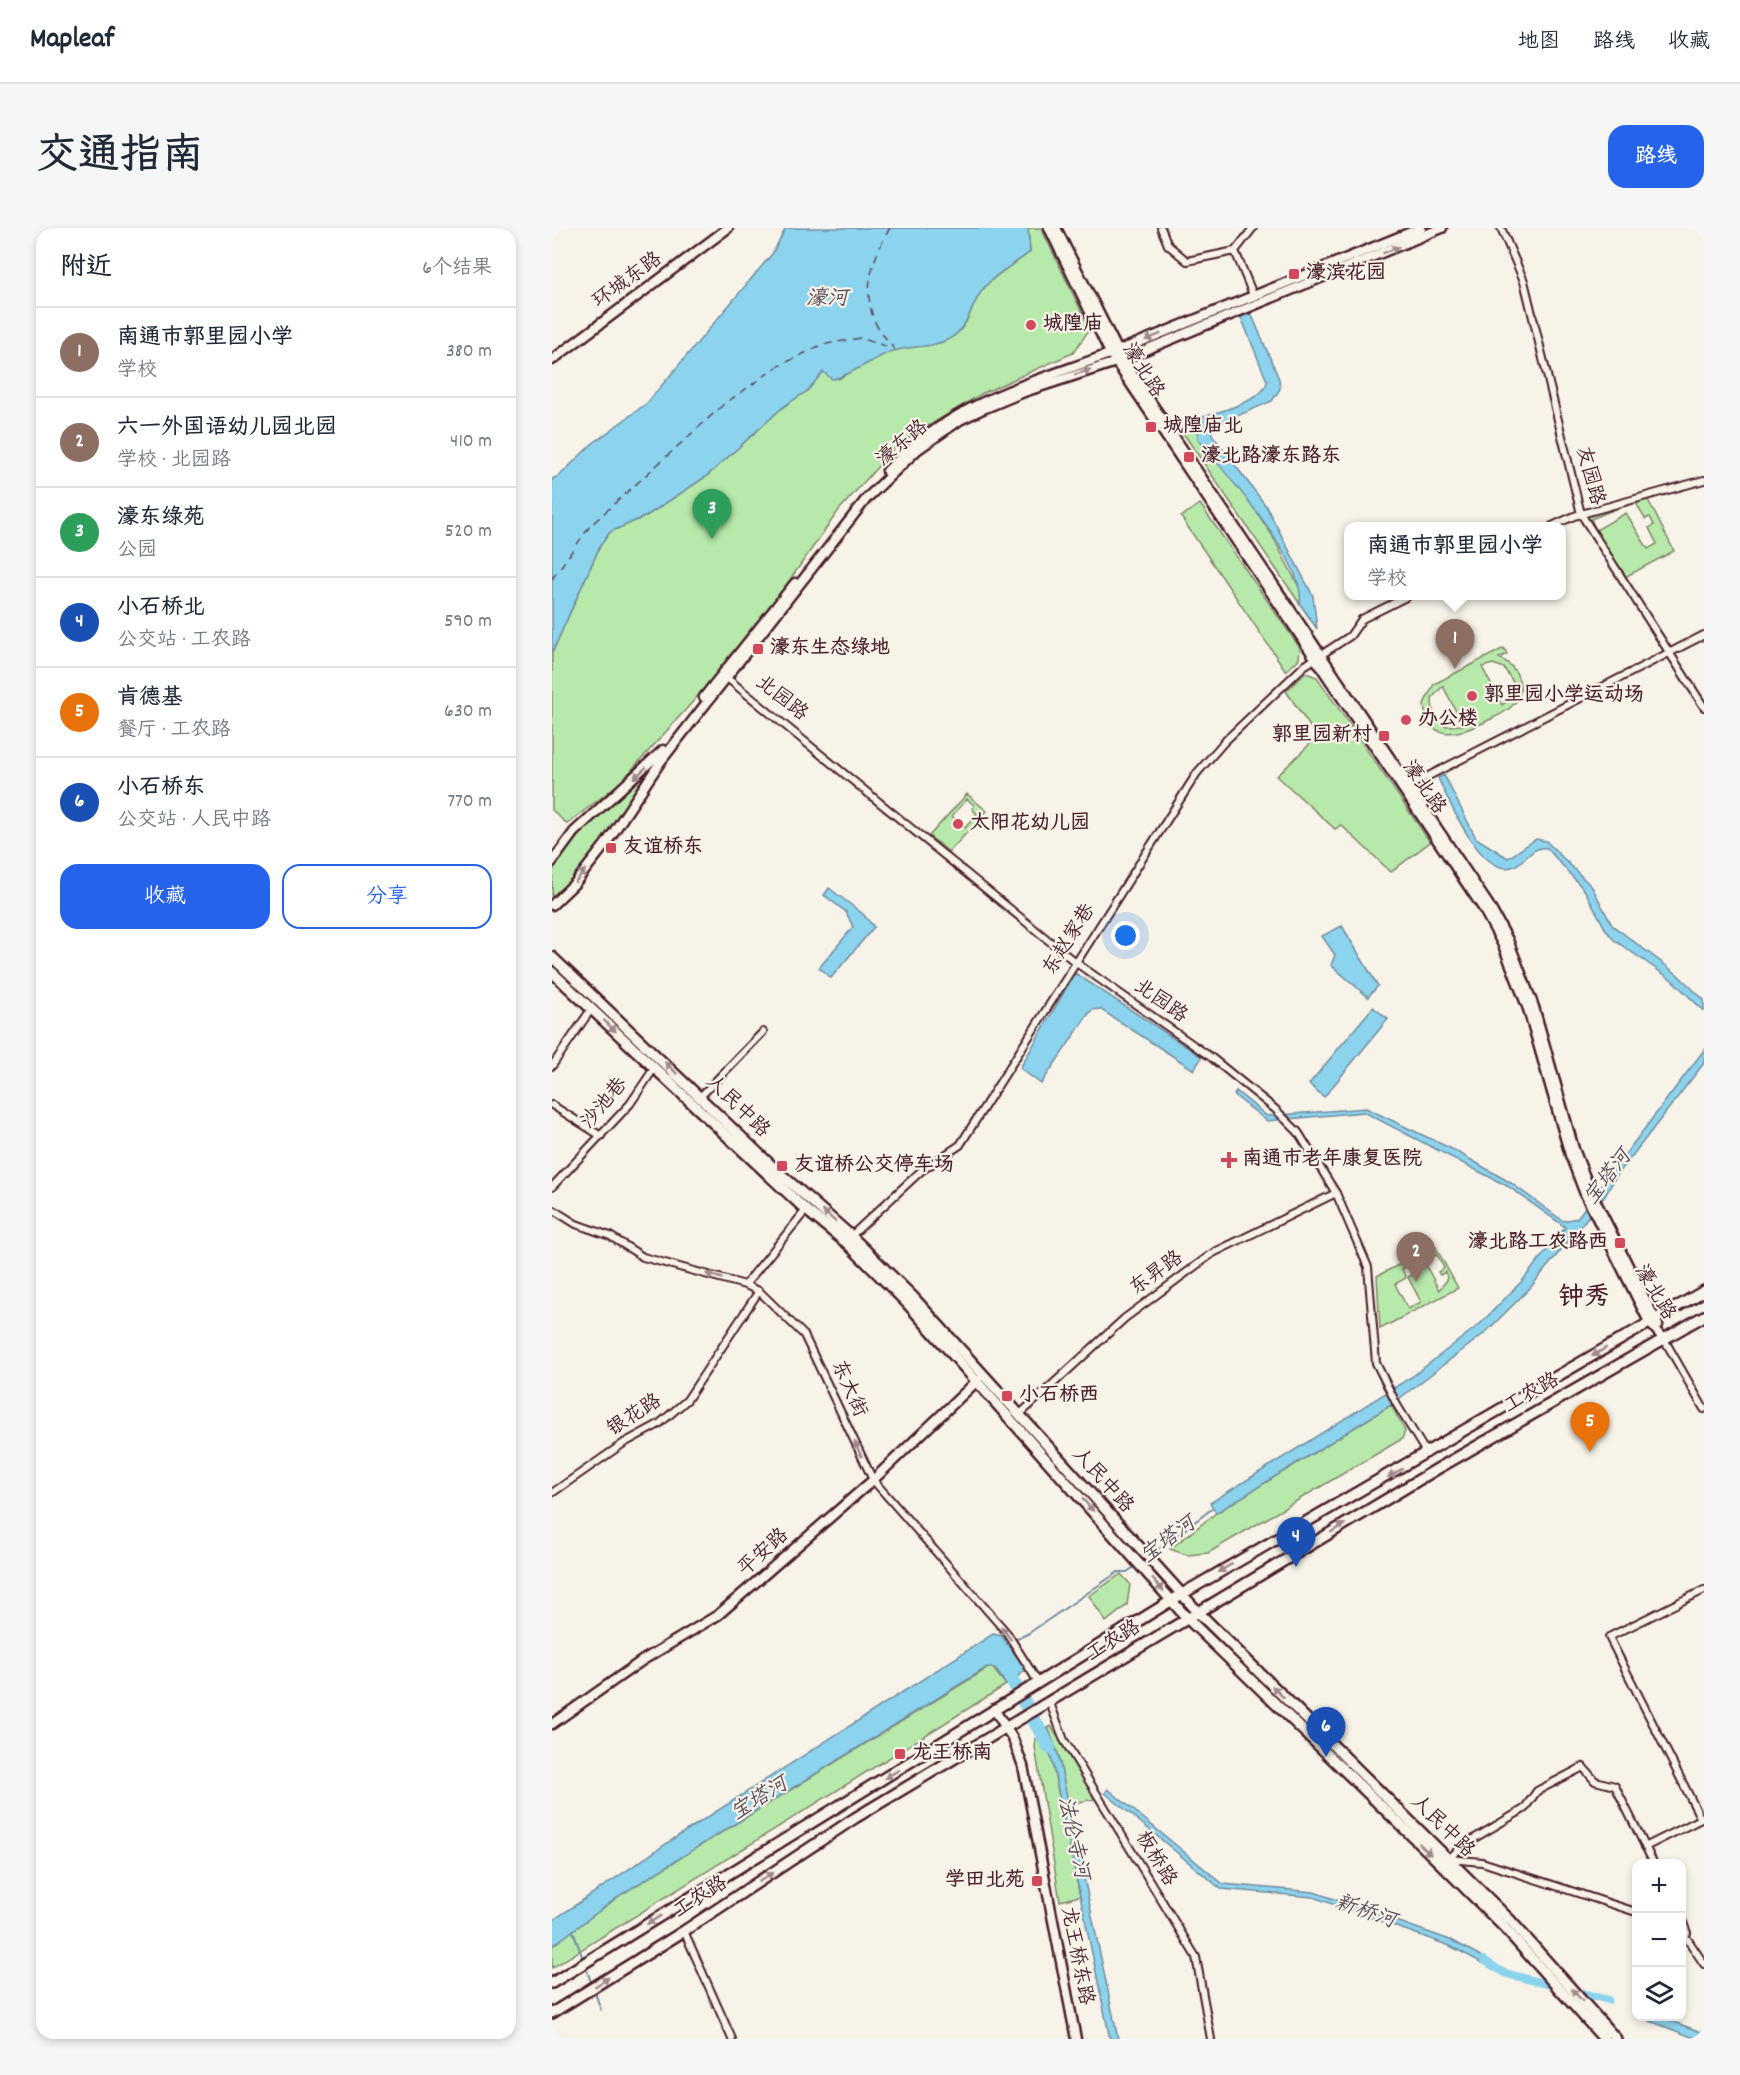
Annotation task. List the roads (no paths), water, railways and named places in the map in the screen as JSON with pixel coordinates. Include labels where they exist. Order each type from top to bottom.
[{"type":"main road","name":"人民中路","points":[[552,957],[777,1171],[851,1236],[913,1297],[1019,1415],[1137,1553]]},
{"type":"main road","name":"人民中路","points":[[552,972],[806,1210],[855,1251],[978,1380],[1149,1566],[1182,1594],[1446,1862],[1604,2039]]},
{"type":"main road","name":"工农路","points":[[552,1983],[1013,1696],[1182,1594],[1427,1454],[1704,1291]]},
{"type":"main road","name":"工农路","points":[[552,2013],[855,1818],[1437,1469],[1704,1316]]},
{"type":"main road","name":"人民中路","points":[[1149,1566],[1172,1601],[1187,1618],[1510,1920],[1616,2039]]},
{"type":"street","name":"濠北路","points":[[1049,228],[1116,356],[1317,657],[1407,787],[1483,908],[1503,945],[1528,1009],[1564,1135],[1587,1192],[1652,1320],[1704,1409]]},
{"type":"street","name":"濠北路","points":[[1056,228],[1116,356]]},
{"type":"street","points":[[1161,228],[1168,244],[1187,261],[1235,251],[1253,228]]},
{"type":"street","name":"濠东路","points":[[1255,300],[1421,228]]},
{"type":"street","name":"濠东路","points":[[552,904],[575,883],[605,844],[661,761],[867,498],[917,450],[960,420],[1023,392],[1442,228]]},
{"type":"street","name":"友园路","points":[[1501,228],[1524,281],[1581,514],[1704,707]]},
{"type":"street","name":"环城东路","points":[[552,360],[726,229]]},
{"type":"street","points":[[1235,251],[1255,300]]},
{"type":"street","name":"濠东路","points":[[552,862],[574,832],[658,756],[862,497],[912,446],[980,403],[1019,385],[1116,356]]},
{"type":"street","points":[[1562,522],[1581,514],[1704,480]]},
{"type":"street","name":"东赵家巷","points":[[851,1236],[921,1171],[960,1144],[1197,773],[1226,741],[1317,657],[1350,636],[1362,619],[1400,600]]},
{"type":"street","points":[[1407,787],[1704,635]]},
{"type":"street","name":"北园路","points":[[727,678],[1076,962],[1212,1058],[1279,1113],[1306,1142],[1336,1193],[1368,1267],[1374,1352],[1387,1386],[1427,1454]]},
{"type":"street","points":[[552,1066],[592,1008]]},
{"type":"street","points":[[700,1097],[763,1032]]},
{"type":"street","name":"沙池巷","points":[[552,1187],[630,1104],[655,1067]]},
{"type":"street","points":[[552,1105],[601,1136]]},
{"type":"street","name":"东昇路","points":[[1019,1415],[1125,1318],[1213,1253],[1336,1193]]},
{"type":"street","name":"东大街","points":[[552,1209],[576,1224],[610,1236],[643,1257],[745,1285],[759,1291],[804,1335],[873,1480],[1007,1633],[1035,1684]]},
{"type":"street","points":[[745,1285],[806,1210]]},
{"type":"street","name":"银花路","points":[[552,1492],[624,1443],[659,1424],[687,1400],[759,1291]]},
{"type":"street","name":"平安路","points":[[552,1724],[643,1660],[718,1615],[873,1480],[978,1380]]},
{"type":"street","points":[[1645,1847],[1702,1818],[1610,1637],[1704,1590]]},
{"type":"street","name":"板桥路","points":[[1045,1705],[1196,1957],[1210,2039]]},
{"type":"street","name":"龙王桥东路","points":[[994,1709],[1007,1727],[1023,1766],[1076,2039]]},
{"type":"street","points":[[1446,1862],[1462,1845],[1524,1809],[1537,1791],[1583,1767],[1595,1781],[1615,1786],[1652,1859]]},
{"type":"street","points":[[1446,1862],[1482,1862],[1632,1911]]},
{"type":"street","points":[[684,1930],[732,2039]]},
{"type":"street","points":[[1686,1930],[1692,1944]]},
{"type":"street","points":[[1686,1936],[1704,1964]]},
{"type":"water","name":"濠河","points":[[786,228],[1028,228],[1030,252],[997,275],[986,286],[977,298],[965,323],[951,338],[935,344],[893,351],[837,378],[832,379],[823,372],[807,391],[783,407],[707,476],[646,516],[610,532],[600,546],[552,653],[552,479],[559,476],[592,444],[647,403],[772,254]]},
{"type":"water","points":[[1251,313],[1279,379],[1280,389],[1272,401],[1214,426],[1211,430],[1213,436],[1266,506],[1313,596],[1317,629],[1300,604],[1299,586],[1291,565],[1278,542],[1244,495],[1198,439],[1198,427],[1203,417],[1250,400],[1259,394],[1267,381],[1241,317]]},
{"type":"water","points":[[1444,775],[1476,838],[1508,858],[1536,839],[1546,841],[1592,887],[1612,925],[1677,974],[1704,1000],[1704,1011],[1672,980],[1614,940],[1585,891],[1547,848],[1537,849],[1512,867],[1500,867],[1488,860],[1457,818],[1438,778]]},
{"type":"water","points":[[829,888],[863,914],[874,927],[831,978],[819,968],[853,927],[846,912],[824,895]]},
{"type":"water","points":[[1342,926],[1378,986],[1368,997],[1331,965],[1335,955],[1322,936]]},
{"type":"water","points":[[1075,973],[1202,1057],[1194,1070],[1100,1009],[1092,1010],[1087,1016],[1041,1084],[1020,1068]]},
{"type":"water","points":[[1373,1007],[1388,1019],[1324,1097],[1309,1084]]},
{"type":"water","points":[[1704,1050],[1704,1063],[1615,1178],[1605,1196],[1530,1288],[1485,1333],[1391,1405],[1216,1513],[1210,1503],[1413,1376],[1480,1324],[1523,1280],[1565,1227],[1509,1187],[1364,1112],[1267,1121],[1234,1095],[1236,1091],[1267,1116],[1366,1108],[1454,1150],[1511,1183],[1563,1221],[1577,1218]]},
{"type":"water","points":[[993,1634],[1002,1636],[1026,1670],[1006,1685],[995,1668],[986,1668],[622,1894],[552,1946],[552,1921],[678,1836]]},
{"type":"water","points":[[1048,1728],[1058,1754],[1118,2039],[1110,2039],[1051,1757],[1041,1732]]},
{"type":"water","points":[[1108,1789],[1223,1884],[1314,1892],[1453,1941],[1492,1962],[1490,1967],[1450,1946],[1313,1897],[1221,1889],[1105,1793]]},
{"type":"water","points":[[1650,2021],[1672,2021],[1704,2033],[1704,2039],[1697,2039]]},
{"type":"waterway","name":"宝塔河","points":[[1151,1555],[1213,1508]]},
{"type":"waterway","name":"宝塔河","points":[[1007,1644],[1029,1633],[1118,1572],[1127,1572],[1137,1565]]},
{"type":"waterway","name":"法伦寺河","points":[[1005,1667],[1049,1747]]},
{"type":"waterway","points":[[573,1931],[583,1959]]},
{"type":"waterway","name":"新桥河","points":[[1484,1960],[1504,1973],[1559,1987]]},
{"type":"waterway","points":[[585,1965],[592,1985]]},
{"type":"waterway","points":[[594,1990],[601,2010]]},
{"type":"waterway","name":"新桥河","points":[[1571,1990],[1608,2000]]},
{"type":"place","name":"濠滨花园","points":[[1294,274]]},
{"type":"place","name":"城隍庙","points":[[1031,325]]},
{"type":"place","name":"城隍庙北","points":[[1151,427]]},
{"type":"place","name":"濠北路濠东路东","points":[[1189,457]]},
{"type":"place","name":"濠东绿苑","points":[[712,539]]},
{"type":"place","name":"濠东生态绿地","points":[[758,649]]},
{"type":"place","name":"南通市郭里园小学","points":[[1455,669]]},
{"type":"place","name":"郭里园小学运动场","points":[[1472,696]]},
{"type":"place","name":"办公楼","points":[[1406,720]]},
{"type":"place","name":"郭里园新村","points":[[1384,736]]},
{"type":"place","name":"太阳花幼儿园","points":[[958,824]]},
{"type":"place","name":"友谊桥东","points":[[611,848]]},
{"type":"place","name":"南通市老年康复医院","points":[[1229,1160]]},
{"type":"place","name":"友谊桥公交停车场","points":[[782,1166]]},
{"type":"place","name":"濠北路工农路西","points":[[1620,1243]]},
{"type":"place","name":"六一外国语幼儿园北园","points":[[1416,1282]]},
{"type":"place","name":"小石桥西","points":[[1007,1396]]},
{"type":"place","name":"肯德基","points":[[1590,1452]]},
{"type":"place","name":"小石桥北","points":[[1296,1567]]},
{"type":"place","name":"龙王桥南","points":[[900,1754]]},
{"type":"place","name":"小石桥东","points":[[1326,1757]]},
{"type":"place","name":"学田北苑","points":[[1037,1881]]},
{"type":"district","name":"钟秀","points":[[1584,1298]]}]
